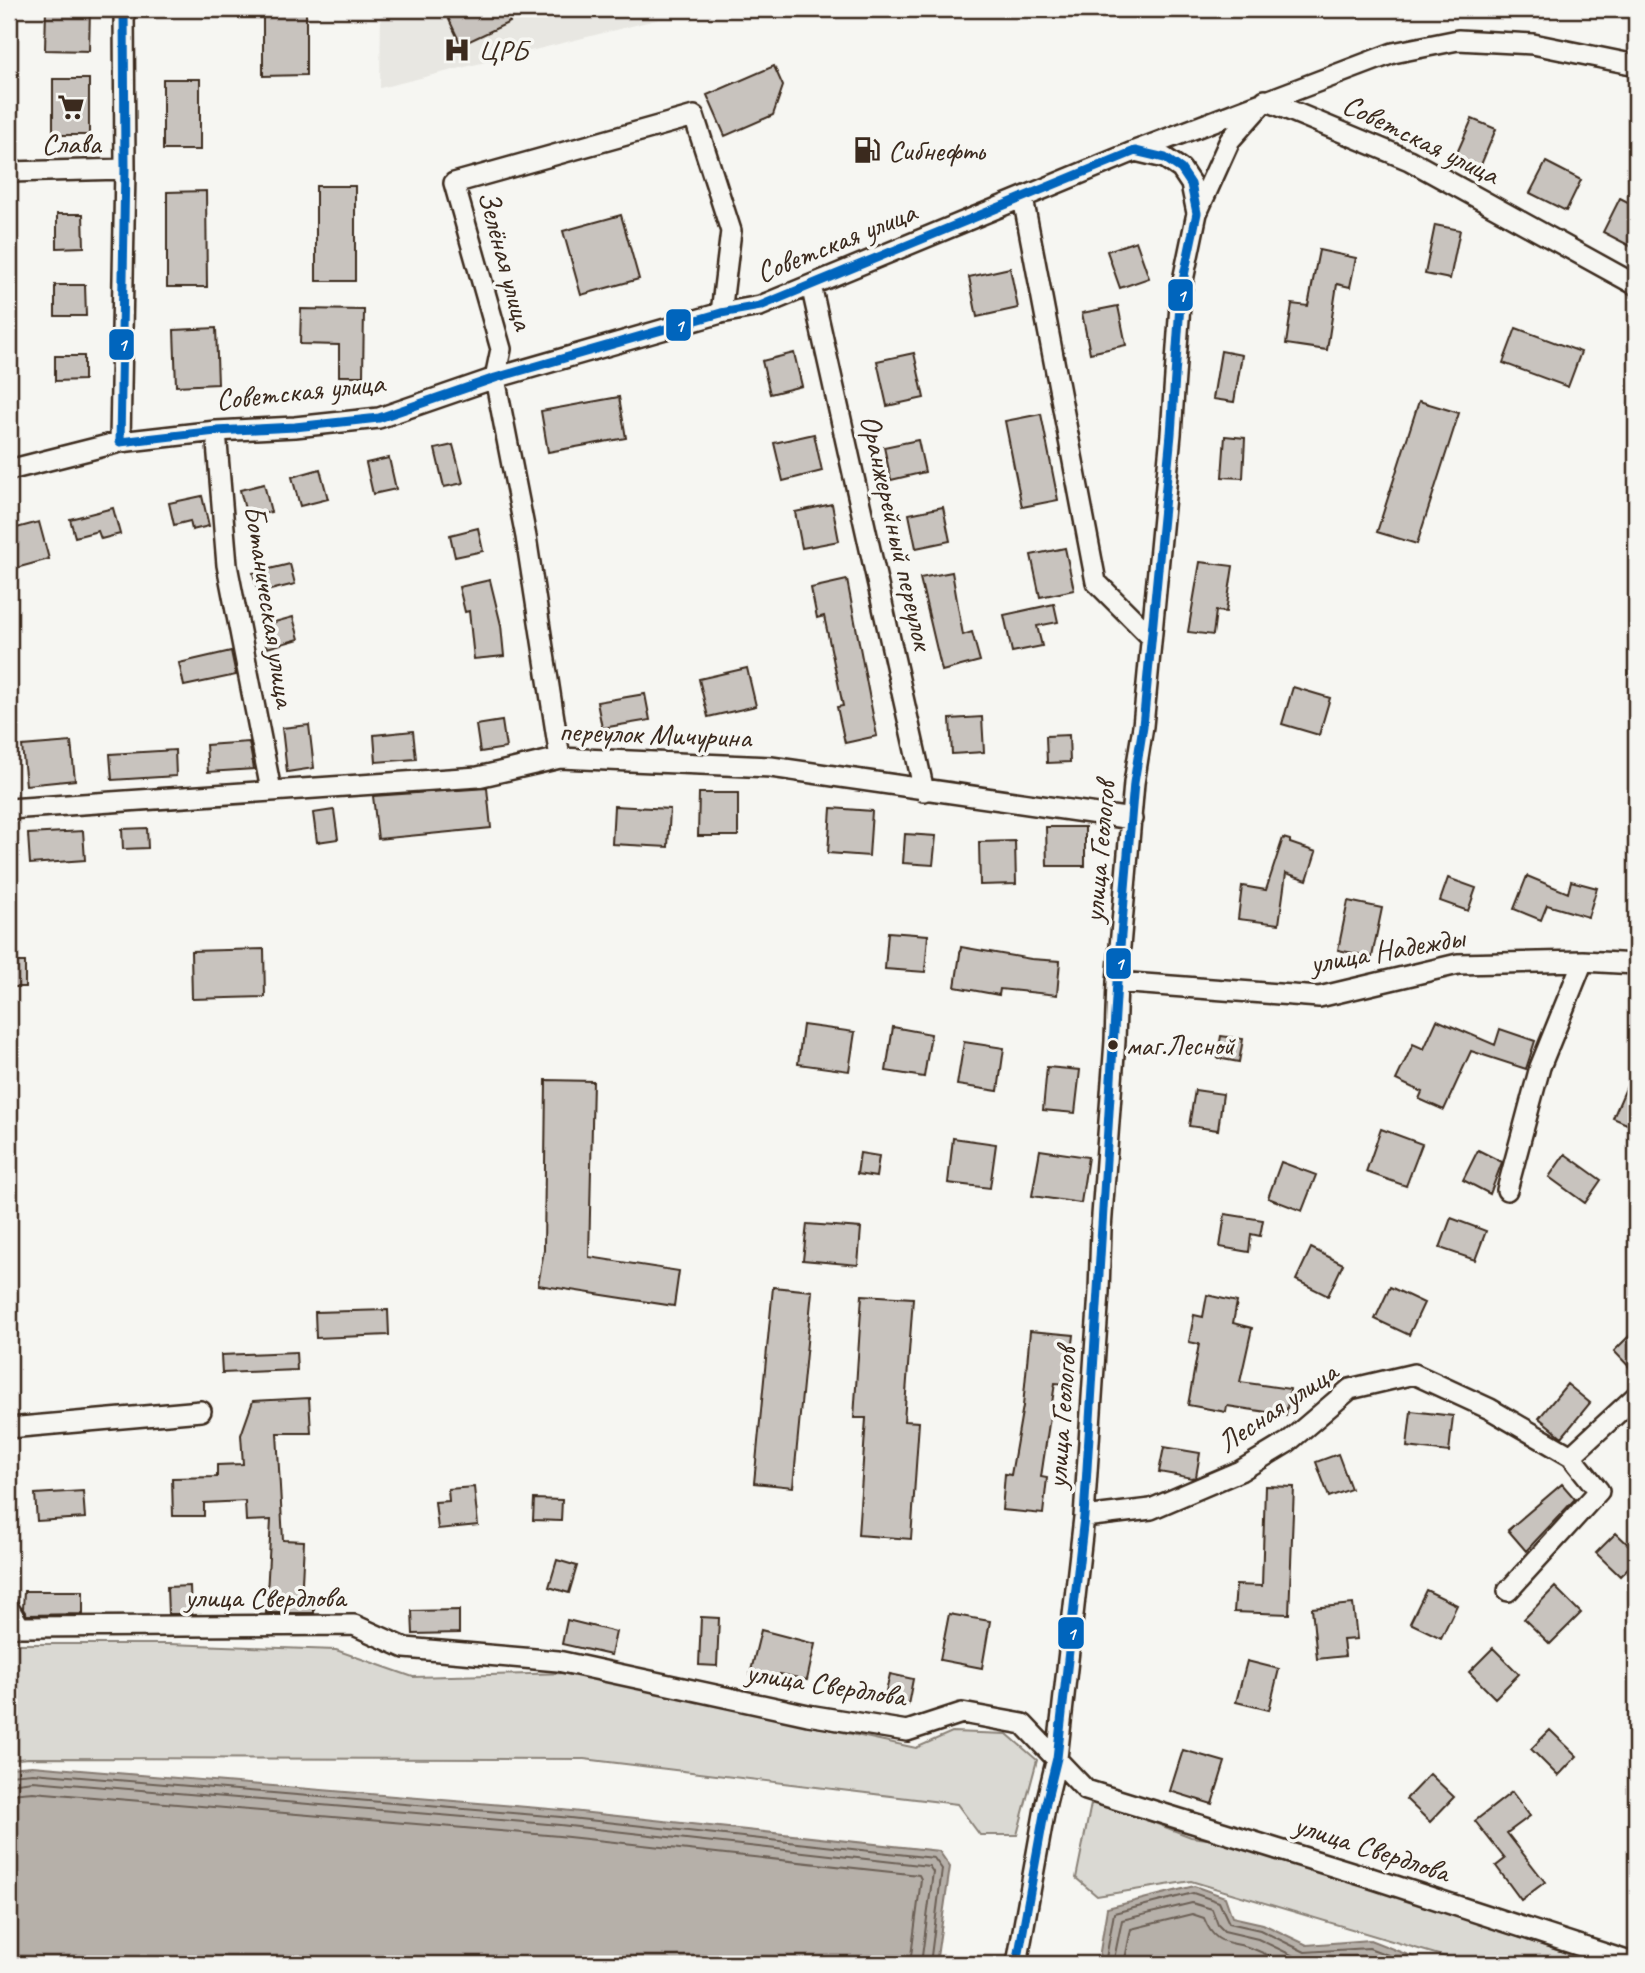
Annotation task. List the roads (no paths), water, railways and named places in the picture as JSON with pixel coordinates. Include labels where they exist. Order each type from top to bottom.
[{"type":"street","points":[[120,442],[125,169],[124,9]]},
{"type":"street","points":[[1197,213],[1230,140],[1265,100],[1393,53],[1458,40],[1533,44],[1636,65]]},
{"type":"street","name":"Советская улица","points":[[9,470],[120,442],[216,431],[295,428],[379,418],[495,378],[721,313],[760,306],[1265,100],[1409,160],[1636,285]]},
{"type":"street","name":"Зелёная улица","points":[[560,758],[526,537],[495,378],[501,349],[454,183],[694,116],[731,231],[721,313]]},
{"type":"street","name":"улица Геологов","points":[[1017,1964],[1046,1803],[1057,1758],[1084,1517],[1117,982],[1171,434],[1181,290],[1197,213],[1191,184],[1181,169],[1165,158],[1135,151]]},
{"type":"street","points":[[9,172],[125,169]]},
{"type":"street","points":[[1023,198],[1096,582],[1151,637]]},
{"type":"street","name":"Оранжерейный переулок","points":[[811,285],[924,791]]},
{"type":"street","name":"Ботаническая улица","points":[[216,431],[228,565],[271,790]]},
{"type":"street","name":"переулок Мичурина","points":[[9,809],[478,777],[560,758],[771,767],[1132,819]]},
{"type":"street","points":[[1507,1190],[1540,1066],[1583,961]]},
{"type":"street","name":"улица Надежды","points":[[1117,982],[1319,997],[1458,964],[1583,961],[1636,964]]},
{"type":"street","name":"Лесная улица","points":[[1084,1517],[1151,1509],[1240,1471],[1288,1442],[1350,1389],[1414,1374],[1490,1409],[1571,1456],[1599,1491],[1508,1591]]},
{"type":"street","points":[[1571,1456],[1636,1396]]},
{"type":"street","points":[[9,1428],[201,1411]]},
{"type":"street","name":"улица Свердлова","points":[[9,1609],[20,1627],[354,1625],[405,1648],[558,1661],[808,1715],[907,1731],[962,1713],[1023,1724],[1086,1790],[1636,1964]]},
{"type":"water","points":[[32,1766],[562,1810],[939,1851],[950,1867],[936,1964],[9,1964],[9,1768]]},
{"type":"water","points":[[1194,1886],[1225,1897],[1232,1917],[1263,1924],[1307,1945],[1370,1940],[1431,1964],[1098,1964],[1107,1908]]},
{"type":"place","name":"ЦРБ","points":[[457,50]]},
{"type":"place","name":"Слава","points":[[71,107]]},
{"type":"place","name":"Сибнефть","points":[[867,150]]},
{"type":"place","name":"маг.Лесной","points":[[1113,1045]]}]
